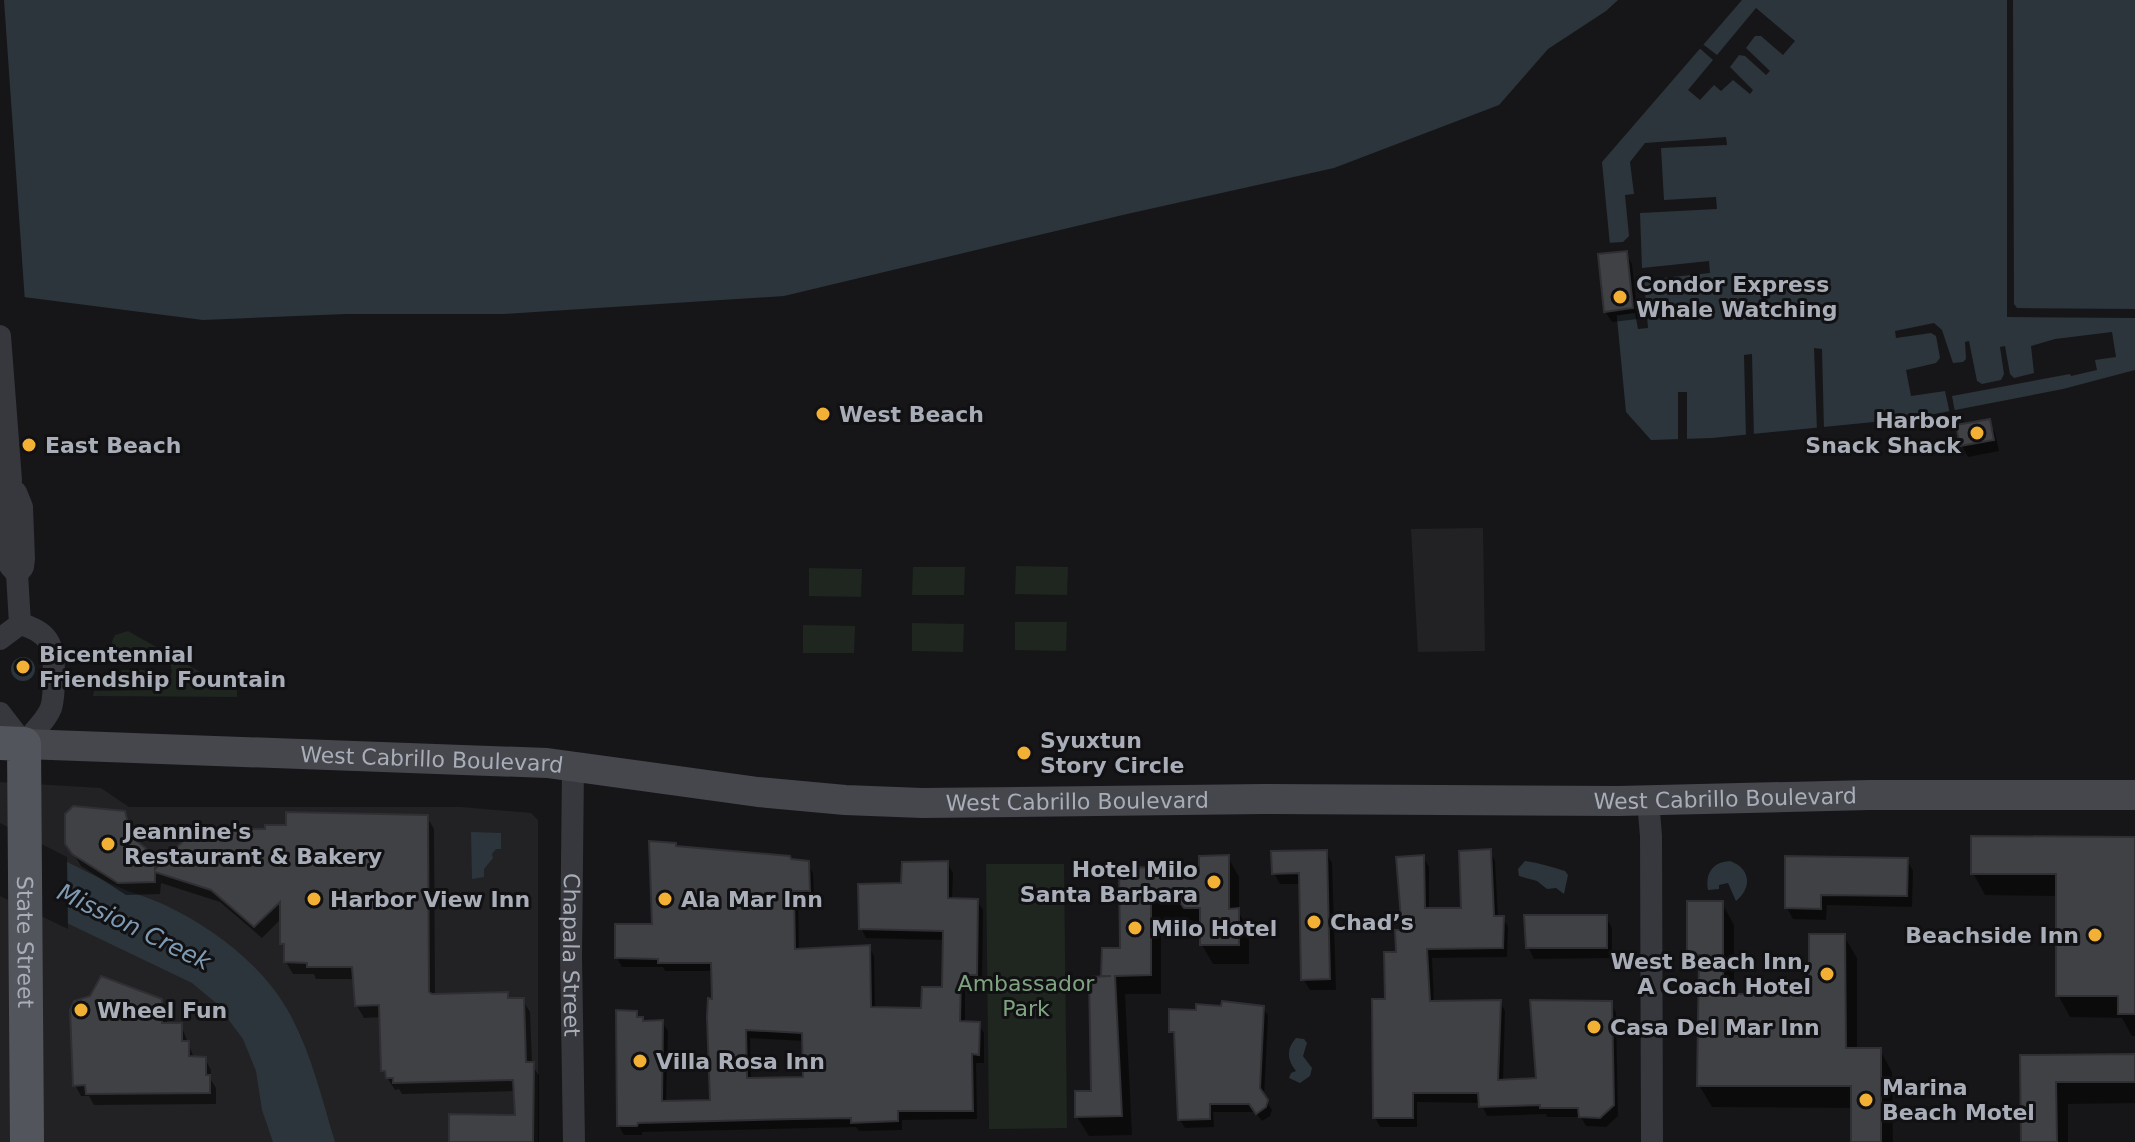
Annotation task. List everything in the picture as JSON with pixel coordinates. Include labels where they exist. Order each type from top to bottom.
[{"type":"main road","name":"West Cabrillo Boulevard","points":[[12,744],[547,763],[758,792],[922,803],[2135,795]]},
{"type":"main road","name":"State Street","points":[[12,744],[26,832],[27,1142]]},
{"type":"street","points":[[0,336],[11,480],[7,507],[7,549],[10,566],[17,574],[20,624]]},
{"type":"street","points":[[0,639],[20,624],[33,627],[51,644],[54,654],[54,694],[50,711],[12,744],[0,713]]},
{"type":"street","name":"Chapala Street","points":[[573,767],[571,957],[574,1142]]},
{"type":"street","points":[[1648,800],[1651,836],[1652,1142]]},
{"type":"shaded area","points":[[1483,528],[1485,651],[1418,652],[1411,529]]},
{"type":"shaded area","points":[[0,782],[101,788],[129,807],[461,807],[531,813],[538,820],[538,1142],[0,1142]]},
{"type":"green space","points":[[1016,566],[1068,567],[1067,595],[1015,594]]},
{"type":"green space","points":[[913,567],[965,567],[964,595],[912,595]]},
{"type":"green space","points":[[809,568],[862,569],[861,597],[809,596]]},
{"type":"green space","points":[[1015,622],[1067,622],[1066,651],[1015,650]]},
{"type":"green space","points":[[912,623],[964,624],[963,652],[912,651]]},
{"type":"green space","points":[[803,625],[855,626],[854,653],[803,653]]},
{"type":"green space","points":[[128,631],[211,678],[237,685],[237,697],[93,696],[94,691],[156,690],[169,680],[172,669],[169,662],[154,657],[121,657],[117,654],[112,641],[115,635]]},
{"type":"green space","points":[[122,670],[150,670],[155,674],[150,678],[122,678]]},
{"type":"green space","name":"Ambassador Park","points":[[986,864],[1064,864],[1067,1128],[989,1129]]},
{"type":"water","points":[[0,0],[1618,0],[1548,49],[1499,105],[1334,168],[784,296],[504,314],[346,314],[203,320],[0,294]]},
{"type":"water","points":[[1742,0],[2135,0],[2135,370],[2063,389],[1914,418],[1712,438],[1651,440],[1626,412],[1602,162]]},
{"type":"water","name":"Bicentennial Friendship Fountain","points":[[23,657],[32,660],[35,669],[32,678],[23,681],[14,678],[11,669],[14,660]]},
{"type":"water","name":"Mission Creek","points":[[0,827],[114,885],[184,915],[220,937],[252,965],[291,1016],[316,1078],[335,1142],[273,1142],[262,1110],[256,1071],[243,1039],[216,1003],[192,983],[0,891]]},
{"type":"water","points":[[471,832],[501,833],[501,849],[496,849],[492,854],[493,858],[484,869],[484,877],[472,879]]},
{"type":"water","points":[[1525,861],[1565,871],[1568,875],[1564,894],[1556,888],[1547,889],[1537,881],[1519,876],[1518,869]]},
{"type":"water","points":[[1730,861],[1742,868],[1747,878],[1745,890],[1736,901],[1728,883],[1719,885],[1719,889],[1708,890],[1708,879],[1714,866]]},
{"type":"water","points":[[1296,1038],[1304,1039],[1307,1043],[1303,1056],[1312,1068],[1310,1076],[1300,1083],[1289,1078],[1296,1071],[1289,1054]]},
{"type":"pier","points":[[0,0],[4,0],[25,302],[0,298]]},
{"type":"pier","points":[[2007,0],[2013,0],[2014,304],[2017,308],[2135,309],[2135,318],[2007,317]]},
{"type":"pier","points":[[1756,8],[1795,41],[1783,55],[1761,36],[1755,36],[1746,48],[1770,71],[1766,75],[1745,56],[1739,55],[1730,67],[1753,90],[1750,94],[1733,80],[1721,91],[1714,85],[1700,100],[1688,90],[1713,60],[1697,46],[1700,42],[1717,55]]},
{"type":"pier","points":[[1726,137],[1727,145],[1661,148],[1664,200],[1716,197],[1717,209],[1640,213],[1642,268],[1709,261],[1710,273],[1644,280],[1648,328],[1638,329],[1635,313],[1613,316],[1606,243],[1623,242],[1629,236],[1625,195],[1634,194],[1630,162],[1645,143]]},
{"type":"pier","points":[[1934,323],[1942,330],[1953,363],[1966,359],[1965,342],[1969,341],[1977,381],[1982,384],[2001,380],[2004,374],[2000,347],[2005,346],[2010,374],[2014,378],[2034,373],[2031,346],[2055,339],[2112,332],[2116,357],[2095,360],[2097,370],[1952,396],[1955,412],[1950,414],[1945,391],[1911,396],[1906,370],[1936,363],[1940,358],[1936,336],[1931,333],[1896,338],[1895,331]]},
{"type":"pier","points":[[1814,348],[1822,349],[1824,430],[1817,431]]},
{"type":"pier","points":[[1752,354],[1754,438],[1746,438],[1744,355]]},
{"type":"pier","points":[[1678,392],[1687,392],[1687,442],[1678,443]]},
{"type":"pier","points":[[0,823],[67,857],[68,929],[0,896]]},
{"type":"building","points":[[1627,251],[1633,308],[1604,312],[1598,254]]},
{"type":"building","points":[[1990,419],[1994,440],[1960,446],[1956,425]]},
{"type":"building","points":[[73,806],[125,811],[131,836],[155,856],[155,869],[191,833],[286,825],[286,812],[428,815],[429,992],[508,992],[508,998],[524,998],[526,1062],[534,1062],[533,1142],[449,1142],[449,1114],[515,1115],[513,1080],[393,1083],[393,1078],[386,1078],[385,1071],[381,1071],[379,1005],[355,1006],[352,967],[307,967],[307,963],[284,962],[284,944],[280,944],[280,902],[254,927],[211,890],[155,872],[155,882],[118,883],[72,854],[65,844],[65,814]]},
{"type":"building","name":"Beachside Inn","points":[[1971,836],[2135,837],[2135,1014],[2118,1014],[2118,996],[2056,996],[2056,874],[1971,874]]},
{"type":"building","points":[[649,841],[790,856],[791,859],[809,861],[810,891],[794,891],[795,949],[870,945],[871,1007],[921,1008],[922,987],[942,987],[943,931],[859,929],[858,884],[901,883],[902,862],[948,861],[948,898],[978,899],[977,975],[961,975],[960,1021],[980,1022],[979,1055],[972,1054],[973,1111],[898,1111],[898,1121],[851,1123],[851,1118],[617,1126],[616,1010],[637,1011],[637,1017],[643,1017],[643,1021],[663,1020],[662,1101],[710,1100],[707,1017],[708,998],[712,999],[711,963],[658,963],[658,959],[615,958],[615,924],[652,924]],"holes":[[[746,1030],[802,1033],[803,1077],[747,1078]]]},
{"type":"building","points":[[1491,849],[1494,916],[1504,916],[1503,948],[1427,949],[1430,1001],[1501,1000],[1498,1080],[1536,1078],[1530,1000],[1612,1001],[1614,1105],[1600,1118],[1579,1117],[1578,1108],[1540,1108],[1540,1105],[1479,1107],[1478,1093],[1413,1093],[1413,1118],[1373,1118],[1372,999],[1385,999],[1384,952],[1396,952],[1395,930],[1402,930],[1396,857],[1424,855],[1425,908],[1461,908],[1459,851]]},
{"type":"building","name":"Chad’s","points":[[1327,850],[1330,979],[1301,980],[1299,873],[1272,874],[1271,851]]},
{"type":"building","points":[[1229,855],[1229,909],[1239,908],[1239,945],[1200,945],[1200,908],[1184,908],[1179,901],[1151,902],[1151,975],[1115,976],[1122,1116],[1075,1117],[1075,1091],[1091,1091],[1089,977],[1111,976],[1101,976],[1102,948],[1120,948],[1119,867],[1199,868],[1199,856]]},
{"type":"building","points":[[1785,856],[1908,858],[1907,896],[1821,895],[1821,909],[1785,908]]},
{"type":"building","points":[[1687,901],[1723,901],[1723,994],[1809,994],[1809,934],[1845,934],[1846,1048],[1881,1048],[1881,1142],[1851,1142],[1851,1086],[1697,1086],[1699,955],[1687,955]]},
{"type":"building","points":[[1524,915],[1607,915],[1607,948],[1526,948]]},
{"type":"building","points":[[101,976],[162,999],[162,1023],[182,1023],[182,1041],[189,1041],[189,1056],[206,1057],[210,1093],[86,1094],[85,1085],[73,1086],[70,1010],[74,1001],[90,996]]},
{"type":"building","points":[[1222,1001],[1264,1006],[1260,1088],[1268,1100],[1266,1107],[1256,1114],[1249,1104],[1210,1104],[1210,1119],[1178,1120],[1174,1032],[1169,1032],[1169,1009],[1196,1010],[1196,1004],[1221,1006]]},
{"type":"building","points":[[2135,1054],[2135,1082],[2056,1082],[2057,1142],[2021,1142],[2020,1055]]},
{"type":"place","name":"Condor Express Whale Watching","points":[[1620,297]]},
{"type":"place","name":"West Beach","points":[[823,414]]},
{"type":"place","name":"Harbor Snack Shack","points":[[1977,433]]},
{"type":"place","name":"East Beach","points":[[29,445]]},
{"type":"place","name":"Bicentennial Friendship Fountain","points":[[23,667]]},
{"type":"place","name":"Syuxtun Story Circle","points":[[1024,753]]},
{"type":"place","name":"Jeannine's Restaurant & Bakery","points":[[108,844]]},
{"type":"place","name":"Hotel Milo Santa Barbara","points":[[1214,882]]},
{"type":"place","name":"Harbor View Inn","points":[[314,899]]},
{"type":"place","name":"Ala Mar Inn","points":[[665,899]]},
{"type":"place","name":"Chad’s","points":[[1314,922]]},
{"type":"place","name":"Milo Hotel","points":[[1135,928]]},
{"type":"place","name":"Beachside Inn","points":[[2095,935]]},
{"type":"place","name":"West Beach Inn, A Coach Hotel","points":[[1827,974]]},
{"type":"place","name":"Wheel Fun","points":[[81,1010]]},
{"type":"place","name":"Casa Del Mar Inn","points":[[1594,1027]]},
{"type":"place","name":"Villa Rosa Inn","points":[[640,1061]]},
{"type":"place","name":"Marina Beach Motel","points":[[1866,1100]]}]
